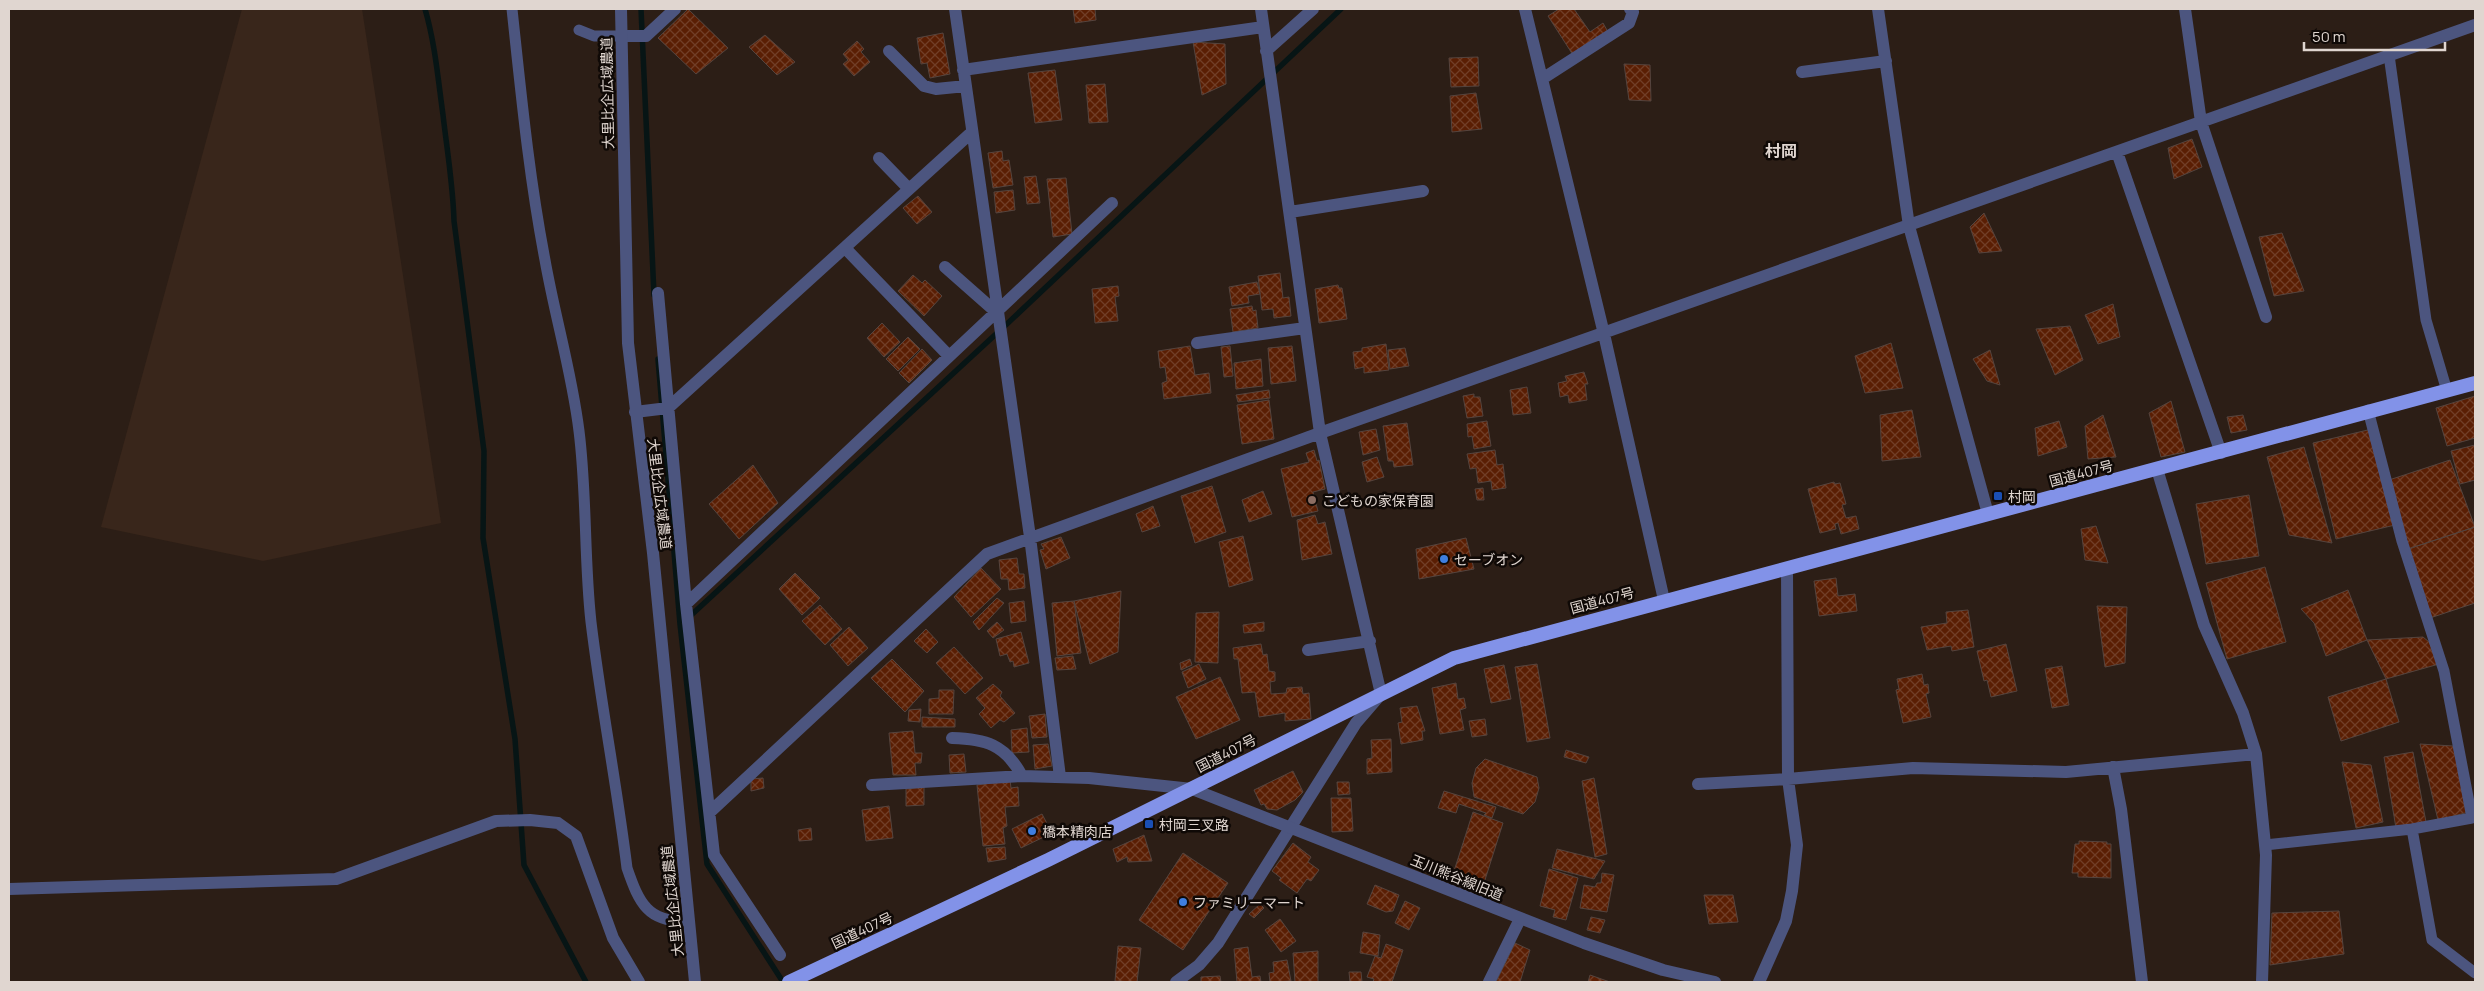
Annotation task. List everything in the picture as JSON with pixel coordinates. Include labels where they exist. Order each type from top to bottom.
[{"type":"highway","name":"国道407号","points":[[792,981],[969,898],[1454,658],[1664,600],[2221,452],[2368,410],[2475,383]]},
{"type":"street","name":"大里比企広域農道","points":[[621,9],[628,343],[653,553],[688,921],[696,982]]},
{"type":"street","points":[[621,36],[646,36],[675,9]]},
{"type":"street","points":[[955,9],[996,312],[1030,537],[1060,777]]},
{"type":"street","points":[[1176,982],[1199,965],[1218,943],[1356,723],[1381,694],[1320,433],[1261,9]]},
{"type":"street","points":[[1266,50],[1313,9]]},
{"type":"street","points":[[1525,9],[1604,334],[1664,600]]},
{"type":"street","points":[[1542,79],[1629,23],[1633,12],[1630,9]]},
{"type":"street","points":[[1878,9],[1909,226],[1988,514]]},
{"type":"street","points":[[2185,9],[2201,122],[2266,317]]},
{"type":"street","points":[[710,812],[987,554],[1320,433],[2475,25]]},
{"type":"street","points":[[963,70],[1263,26]]},
{"type":"street","points":[[889,51],[924,86],[936,90],[966,86]]},
{"type":"street","points":[[1802,72],[1886,60]]},
{"type":"street","points":[[635,412],[668,408],[972,132]]},
{"type":"street","points":[[2117,152],[2221,452]]},
{"type":"street","points":[[879,158],[909,189]]},
{"type":"street","points":[[1290,212],[1423,191]]},
{"type":"street","points":[[686,604],[1112,203]]},
{"type":"street","points":[[845,248],[949,356]]},
{"type":"street","points":[[945,267],[996,312]]},
{"type":"street","points":[[658,293],[686,604],[714,855],[780,955]]},
{"type":"street","points":[[1197,343],[1305,328]]},
{"type":"street","points":[[2157,469],[2204,625],[2243,713],[2256,754],[2265,846],[2262,982]]},
{"type":"street","points":[[1758,982],[1786,921],[1792,891],[1797,845],[1788,780],[1787,568]]},
{"type":"street","points":[[1308,650],[1370,641]]},
{"type":"street","points":[[952,738],[988,741],[1017,767],[1022,776]]},
{"type":"street","points":[[1698,784],[1788,780],[1913,768],[2066,772],[2256,754]]},
{"type":"street","points":[[2113,767],[2142,982]]},
{"type":"street","name":"玉川熊谷線旧道","points":[[872,785],[1022,776],[1060,777],[1192,789],[1520,919],[1663,970],[1714,982]]},
{"type":"street","points":[[9,889],[336,879],[496,821],[530,820],[558,823],[576,836],[613,938],[639,982]]},
{"type":"street","points":[[1489,982],[1520,919]]},
{"type":"lane","points":[[512,9],[536,212],[550,287],[570,370],[579,431],[584,488],[585,554],[591,623],[627,868],[634,890],[646,908],[666,921],[688,921]]},
{"type":"lane","points":[[579,30],[594,36],[621,36]]},
{"type":"lane","points":[[2389,55],[2426,320],[2447,390]]},
{"type":"lane","points":[[2265,846],[2412,829],[2472,818],[2444,671],[2402,541],[2368,410]]},
{"type":"lane","points":[[2412,829],[2432,940],[2475,974]]},
{"type":"shaded area","points":[[242,9],[362,9],[441,523],[263,561],[101,527]]},
{"type":"building","points":[[688,9],[728,48],[696,74],[658,38]]},
{"type":"building","points":[[1073,9],[1095,9],[1096,20],[1075,23]]},
{"type":"building","points":[[1559,9],[1574,9],[1590,32],[1603,23],[1608,32],[1573,55],[1548,16]]},
{"type":"building","points":[[943,33],[950,74],[930,78],[927,63],[921,64],[917,38]]},
{"type":"building","points":[[765,35],[795,62],[777,75],[749,47]]},
{"type":"building","points":[[857,41],[864,49],[861,52],[870,62],[854,76],[843,64],[848,60],[843,54]]},
{"type":"building","points":[[1193,42],[1225,44],[1226,84],[1202,95]]},
{"type":"building","points":[[1478,57],[1479,86],[1451,87],[1449,58]]},
{"type":"building","points":[[1624,64],[1650,65],[1651,101],[1629,100]]},
{"type":"building","points":[[1055,70],[1062,120],[1035,123],[1028,73]]},
{"type":"building","points":[[1105,84],[1108,122],[1089,123],[1086,85]]},
{"type":"building","points":[[1476,93],[1482,129],[1452,132],[1450,96]]},
{"type":"building","points":[[2192,139],[2202,167],[2174,179],[2168,148]]},
{"type":"building","points":[[1002,151],[1003,161],[1009,160],[1013,185],[993,188],[988,153]]},
{"type":"building","points":[[1036,176],[1040,203],[1027,204],[1024,177]]},
{"type":"building","points":[[1066,178],[1072,234],[1053,237],[1047,179]]},
{"type":"building","points":[[1013,190],[1015,210],[996,213],[994,192]]},
{"type":"building","points":[[918,196],[932,212],[917,224],[903,208]]},
{"type":"building","points":[[1984,213],[2002,251],[1979,253],[1970,227]]},
{"type":"building","points":[[2282,233],[2304,291],[2274,296],[2259,237]]},
{"type":"building","points":[[1280,273],[1283,298],[1289,297],[1291,316],[1274,318],[1273,309],[1262,310],[1258,276]]},
{"type":"building","points":[[913,275],[922,283],[925,280],[942,296],[924,316],[898,291]]},
{"type":"building","points":[[1257,282],[1260,294],[1248,296],[1249,303],[1232,306],[1229,287]]},
{"type":"building","points":[[1338,285],[1339,288],[1342,288],[1347,319],[1319,323],[1315,289]]},
{"type":"building","points":[[1118,286],[1119,296],[1115,297],[1118,321],[1095,323],[1092,289]]},
{"type":"building","points":[[2113,304],[2120,337],[2098,344],[2085,315]]},
{"type":"building","points":[[1252,306],[1253,311],[1256,310],[1258,328],[1233,332],[1230,309]]},
{"type":"building","points":[[882,323],[900,342],[884,357],[867,338]]},
{"type":"building","points":[[2070,326],[2083,360],[2055,375],[2036,329]]},
{"type":"building","points":[[908,337],[920,349],[898,371],[886,359]]},
{"type":"building","points":[[1891,343],[1903,388],[1865,393],[1855,356]]},
{"type":"building","points":[[1386,344],[1389,370],[1364,373],[1364,367],[1355,369],[1353,352],[1362,351],[1362,348]]},
{"type":"building","points":[[1190,346],[1195,375],[1209,373],[1211,393],[1164,399],[1162,383],[1167,381],[1165,367],[1160,368],[1158,351]]},
{"type":"building","points":[[1230,346],[1233,376],[1224,377],[1221,347]]},
{"type":"building","points":[[1292,346],[1296,381],[1271,384],[1268,348]]},
{"type":"building","points":[[1405,348],[1409,366],[1390,369],[1388,350]]},
{"type":"building","points":[[922,349],[932,360],[909,383],[899,373]]},
{"type":"building","points":[[1990,350],[2000,385],[1987,381],[1973,359]]},
{"type":"building","points":[[1261,359],[1263,386],[1236,389],[1234,363]]},
{"type":"building","points":[[1584,372],[1588,384],[1585,384],[1587,400],[1569,403],[1568,395],[1560,397],[1558,383],[1567,381],[1565,376]]},
{"type":"building","points":[[1527,387],[1531,413],[1513,415],[1510,390]]},
{"type":"building","points":[[1269,390],[1270,398],[1238,402],[1236,395]]},
{"type":"building","points":[[1474,394],[1474,397],[1480,397],[1483,416],[1467,418],[1463,396]]},
{"type":"building","points":[[2475,396],[2475,438],[2447,446],[2436,408]]},
{"type":"building","points":[[1269,400],[1274,439],[1242,444],[1237,405]]},
{"type":"building","points":[[2171,401],[2185,452],[2161,457],[2149,413]]},
{"type":"building","points":[[1912,410],[1921,457],[1882,461],[1880,415]]},
{"type":"building","points":[[2103,415],[2116,457],[2088,459],[2085,426]]},
{"type":"building","points":[[2243,415],[2247,430],[2231,433],[2227,417]]},
{"type":"building","points":[[1487,421],[1491,446],[1474,449],[1472,436],[1468,437],[1467,424]]},
{"type":"building","points":[[2059,421],[2067,447],[2038,456],[2035,428]]},
{"type":"building","points":[[1407,423],[1413,465],[1394,467],[1393,461],[1388,461],[1383,426]]},
{"type":"building","points":[[1376,429],[1380,450],[1363,455],[1359,432]]},
{"type":"building","points":[[2372,429],[2395,525],[2336,539],[2313,443]]},
{"type":"building","points":[[2475,445],[2475,480],[2460,484],[2451,451]]},
{"type":"building","points":[[2304,447],[2332,543],[2289,535],[2267,457]]},
{"type":"building","points":[[1314,450],[1317,461],[1319,460],[1325,489],[1313,492],[1318,511],[1292,517],[1281,469],[1309,462],[1306,453]]},
{"type":"building","points":[[1495,450],[1497,465],[1503,464],[1506,488],[1492,490],[1491,481],[1478,483],[1476,468],[1470,469],[1467,454]]},
{"type":"building","points":[[1377,457],[1384,477],[1367,482],[1362,462]]},
{"type":"building","points":[[2450,460],[2475,527],[2408,549],[2389,480]]},
{"type":"building","points":[[753,465],[778,503],[739,539],[709,504]]},
{"type":"building","points":[[1834,482],[1835,484],[1840,483],[1846,504],[1842,505],[1846,518],[1856,516],[1859,529],[1841,534],[1838,523],[1835,524],[1836,529],[1820,533],[1808,489]]},
{"type":"building","points":[[1212,486],[1226,532],[1195,543],[1181,496]]},
{"type":"building","points":[[1483,488],[1484,500],[1477,500],[1475,489]]},
{"type":"building","points":[[1263,491],[1272,514],[1249,522],[1242,500]]},
{"type":"building","points":[[2249,495],[2259,556],[2206,564],[2196,504]]},
{"type":"building","points":[[1153,506],[1160,526],[1142,532],[1136,514]]},
{"type":"building","points":[[1315,515],[1318,524],[1325,522],[1332,554],[1302,560],[1297,520]]},
{"type":"building","points":[[2096,526],[2108,563],[2085,560],[2081,529]]},
{"type":"building","points":[[2475,527],[2475,603],[2430,618],[2408,549]]},
{"type":"building","points":[[1243,536],[1253,580],[1229,587],[1219,542]]},
{"type":"building","points":[[1061,537],[1070,558],[1046,569],[1040,550],[1044,549],[1041,544]]},
{"type":"building","name":"セーブオン","points":[[1466,538],[1474,569],[1419,579],[1416,549]]},
{"type":"building","points":[[1017,558],[1019,574],[1024,574],[1025,588],[1009,590],[1008,579],[1001,579],[999,560]]},
{"type":"building","points":[[2265,567],[2286,642],[2227,659],[2206,583]]},
{"type":"building","points":[[981,568],[1001,589],[971,617],[954,597]]},
{"type":"building","points":[[795,573],[820,598],[802,615],[779,589]]},
{"type":"building","points":[[1836,578],[1838,596],[1855,594],[1857,611],[1819,616],[1814,581]]},
{"type":"building","points":[[2348,590],[2367,640],[2326,656],[2314,623],[2301,609]]},
{"type":"building","points":[[1121,591],[1118,652],[1090,664],[1074,601]]},
{"type":"building","points":[[997,598],[1004,603],[979,630],[973,622]]},
{"type":"building","points":[[1024,601],[1026,621],[1011,623],[1009,603]]},
{"type":"building","points":[[1074,601],[1081,653],[1057,656],[1052,603]]},
{"type":"building","points":[[820,605],[842,629],[825,645],[802,621]]},
{"type":"building","points":[[2097,606],[2127,607],[2125,663],[2105,667]]},
{"type":"building","points":[[1968,610],[1974,647],[1952,651],[1951,646],[1927,650],[1921,627],[1947,623],[1946,612]]},
{"type":"building","points":[[1219,612],[1218,663],[1195,662],[1196,613]]},
{"type":"building","points":[[997,622],[1004,630],[993,638],[987,631]]},
{"type":"building","points":[[1264,622],[1264,631],[1244,633],[1243,625]]},
{"type":"building","points":[[849,627],[868,648],[848,666],[830,645]]},
{"type":"building","points":[[926,629],[938,642],[927,653],[914,641]]},
{"type":"building","points":[[1021,632],[1029,663],[1014,667],[1013,661],[1010,662],[1007,654],[1000,656],[996,639]]},
{"type":"building","points":[[2423,637],[2429,642],[2439,664],[2386,679],[2367,640]]},
{"type":"building","points":[[1261,644],[1263,655],[1267,654],[1269,671],[1275,672],[1275,681],[1270,682],[1271,694],[1286,693],[1287,688],[1302,687],[1303,694],[1309,693],[1311,719],[1285,721],[1285,713],[1259,717],[1255,692],[1242,693],[1238,659],[1234,659],[1233,648]]},
{"type":"building","points":[[2006,644],[2017,691],[1991,697],[1987,680],[1984,681],[1977,651]]},
{"type":"building","points":[[954,647],[983,678],[965,694],[936,663]]},
{"type":"building","points":[[1073,656],[1076,669],[1057,670],[1055,658]]},
{"type":"building","points":[[892,659],[924,691],[905,712],[871,678]]},
{"type":"building","points":[[1190,659],[1192,665],[1181,670],[1180,663]]},
{"type":"building","points":[[1199,664],[1206,679],[1188,688],[1182,672]]},
{"type":"building","points":[[1537,664],[1550,738],[1527,742],[1515,667]]},
{"type":"building","points":[[1504,665],[1511,699],[1491,703],[1484,669]]},
{"type":"building","points":[[2062,666],[2069,705],[2052,708],[2045,669]]},
{"type":"building","points":[[1922,674],[1924,685],[1928,684],[1929,693],[1926,694],[1931,717],[1903,723],[1896,690],[1899,689],[1897,679]]},
{"type":"building","points":[[1220,677],[1240,720],[1196,739],[1176,697]]},
{"type":"building","points":[[2386,679],[2399,722],[2341,741],[2328,697]]},
{"type":"building","points":[[1456,683],[1458,699],[1464,698],[1466,708],[1460,710],[1464,730],[1440,734],[1432,688]]},
{"type":"building","points":[[993,684],[1002,692],[1000,696],[1015,713],[1004,722],[1000,720],[991,728],[979,714],[985,708],[976,698]]},
{"type":"building","points":[[939,690],[954,690],[953,714],[929,714],[929,699],[939,698]]},
{"type":"building","points":[[1417,706],[1425,731],[1422,731],[1423,740],[1401,744],[1398,723],[1402,722],[1400,708]]},
{"type":"building","points":[[921,709],[920,722],[908,721],[909,710]]},
{"type":"building","points":[[1045,714],[1047,737],[1032,738],[1029,716]]},
{"type":"building","points":[[922,717],[955,719],[955,727],[922,727]]},
{"type":"building","points":[[1485,719],[1487,735],[1472,737],[1469,721]]},
{"type":"building","points":[[1027,728],[1029,752],[1012,753],[1011,730]]},
{"type":"building","points":[[913,731],[915,753],[922,753],[921,763],[915,763],[916,775],[893,775],[889,733]]},
{"type":"building","points":[[1391,739],[1392,772],[1367,774],[1367,759],[1372,758],[1371,740]]},
{"type":"building","points":[[1048,744],[1052,766],[1035,769],[1033,745]]},
{"type":"building","points":[[2420,744],[2453,746],[2469,812],[2438,820]]},
{"type":"building","points":[[1566,750],[1589,757],[1586,763],[1564,757]]},
{"type":"building","points":[[2413,752],[2426,822],[2396,828],[2384,757]]},
{"type":"building","points":[[964,754],[966,772],[950,773],[949,755]]},
{"type":"building","points":[[1485,759],[1537,777],[1539,788],[1535,802],[1523,814],[1474,797],[1472,783],[1476,768]]},
{"type":"building","points":[[2342,762],[2371,765],[2383,822],[2356,828]]},
{"type":"building","points":[[1293,771],[1303,792],[1295,800],[1277,810],[1267,809],[1264,804],[1261,805],[1254,790]]},
{"type":"building","points":[[763,778],[764,788],[751,791],[751,779]]},
{"type":"building","points":[[1594,778],[1607,854],[1595,857],[1582,781]]},
{"type":"building","points":[[1010,780],[1011,788],[1018,787],[1019,806],[1005,807],[1007,826],[1003,828],[1005,844],[983,846],[977,785]]},
{"type":"building","points":[[1337,782],[1349,782],[1350,794],[1338,795]]},
{"type":"building","points":[[924,787],[924,805],[906,806],[906,789]]},
{"type":"building","points":[[1444,791],[1496,807],[1492,818],[1484,815],[1486,813],[1459,804],[1456,813],[1438,808]]},
{"type":"building","points":[[1331,798],[1351,798],[1353,831],[1332,832]]},
{"type":"building","points":[[889,806],[893,838],[866,841],[862,810]]},
{"type":"building","points":[[1473,812],[1503,823],[1484,883],[1454,871]]},
{"type":"building","name":"橋本精肉店","points":[[1042,814],[1052,833],[1021,848],[1012,829]]},
{"type":"building","points":[[811,828],[812,840],[799,841],[798,830]]},
{"type":"building","points":[[1144,835],[1152,861],[1128,862],[1127,857],[1117,862],[1113,849]]},
{"type":"building","points":[[2079,841],[2107,842],[2107,844],[2111,844],[2111,878],[2078,877],[2078,873],[2072,873],[2075,844],[2079,844]]},
{"type":"building","points":[[1293,843],[1311,857],[1308,862],[1319,870],[1311,881],[1307,879],[1297,893],[1279,880],[1281,878],[1272,871]]},
{"type":"building","points":[[1005,847],[1006,859],[988,862],[986,848]]},
{"type":"building","points":[[1557,849],[1605,861],[1594,879],[1552,868]]},
{"type":"building","name":"ファミリーマート","points":[[1183,853],[1228,883],[1183,950],[1139,920]]},
{"type":"building","points":[[1549,869],[1578,878],[1566,920],[1553,917],[1555,910],[1540,906]]},
{"type":"building","points":[[1602,873],[1614,875],[1607,912],[1580,908],[1584,885],[1595,887],[1597,883],[1601,883]]},
{"type":"building","points":[[1375,885],[1399,895],[1393,911],[1386,912],[1367,904]]},
{"type":"building","points":[[1704,895],[1733,895],[1738,922],[1709,924]]},
{"type":"building","points":[[1405,901],[1420,908],[1409,930],[1395,923]]},
{"type":"building","points":[[1260,904],[1264,908],[1254,918],[1249,914]]},
{"type":"building","points":[[2339,911],[2344,954],[2270,965],[2272,913]]},
{"type":"building","points":[[1591,917],[1605,920],[1600,933],[1587,930]]},
{"type":"building","points":[[1280,919],[1296,941],[1281,952],[1265,930]]},
{"type":"building","points":[[1363,932],[1380,935],[1378,956],[1360,953]]},
{"type":"building","points":[[1515,943],[1530,950],[1520,982],[1496,982]]},
{"type":"building","points":[[1386,944],[1403,950],[1392,982],[1373,982],[1374,979],[1367,977],[1375,956],[1381,958]]},
{"type":"building","points":[[1118,946],[1141,948],[1137,982],[1115,981]]},
{"type":"building","points":[[1248,947],[1252,977],[1260,976],[1261,982],[1237,982],[1234,949]]},
{"type":"building","points":[[1318,951],[1318,982],[1295,982],[1293,953]]},
{"type":"building","points":[[1287,960],[1291,981],[1270,982],[1269,973],[1274,972],[1273,962]]},
{"type":"building","points":[[1349,972],[1361,972],[1362,982],[1350,982]]},
{"type":"building","points":[[1590,975],[1610,982],[1588,982]]},
{"type":"building","points":[[1220,976],[1221,982],[1201,982],[1201,977]]},
{"type":"waterway","points":[[425,9],[438,75],[454,221],[484,451],[483,538],[515,739],[524,865],[586,982]]},
{"type":"waterway","points":[[641,9],[654,295]]},
{"type":"waterway","points":[[688,618],[1009,322],[1341,9]]},
{"type":"waterway","points":[[658,359],[680,624],[707,864],[783,982]]},
{"type":"place","name":"村岡","points":[[1998,496]]},
{"type":"place","name":"こどもの家保育園","points":[[1312,500]]},
{"type":"place","name":"セーブオン","points":[[1444,559]]},
{"type":"place","name":"村岡三叉路","points":[[1149,824]]},
{"type":"place","name":"橋本精肉店","points":[[1032,831]]},
{"type":"place","name":"ファミリーマート","points":[[1183,902]]},
{"type":"district","name":"村岡","points":[[1781,151]]}]
